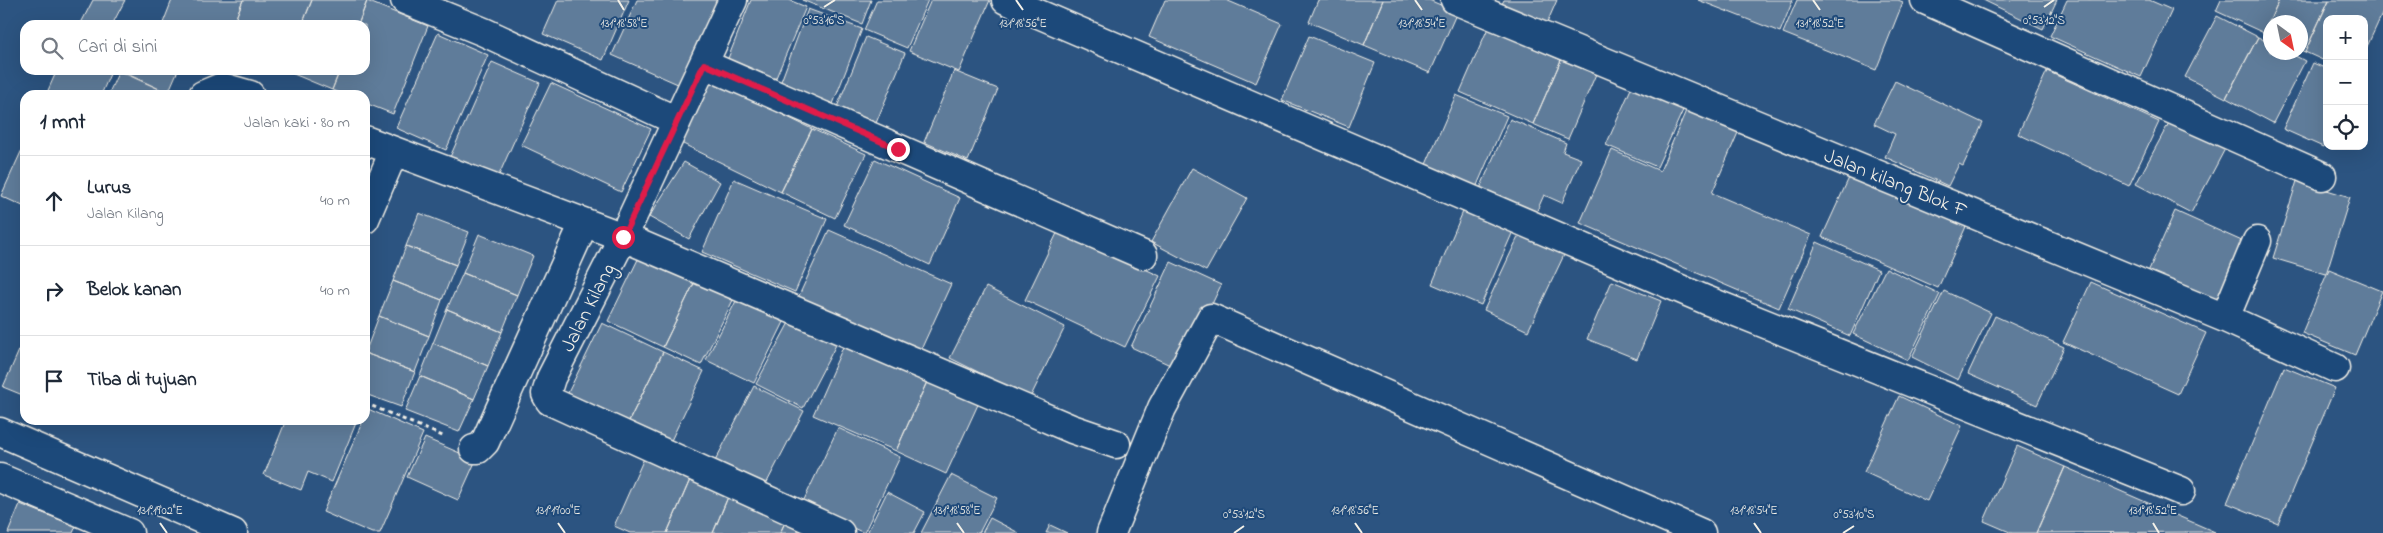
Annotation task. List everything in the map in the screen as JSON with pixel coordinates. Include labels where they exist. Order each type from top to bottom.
[{"type":"street","points":[[405,0],[484,32],[677,121]]},
{"type":"street","name":"Jalan Kilang","points":[[733,0],[623,237],[551,378],[546,390],[547,397],[550,401],[840,533]]},
{"type":"street","points":[[1006,0],[1697,296],[2181,491]]},
{"type":"street","name":"Jalan kilang Blok F","points":[[1455,0],[2225,318],[2335,368]]},
{"type":"street","points":[[1930,1],[2322,176]]},
{"type":"street","points":[[704,64],[1143,255]]},
{"type":"street","points":[[215,90],[222,87],[232,90]]},
{"type":"street","points":[[370,142],[623,237],[1063,425],[1116,444]]},
{"type":"street","points":[[370,207],[394,151]]},
{"type":"street","points":[[474,449],[478,449],[485,442],[584,223]]},
{"type":"street","points":[[2225,318],[2256,241]]},
{"type":"street","points":[[1111,533],[1162,408],[1211,318],[1700,533]]},
{"type":"street","points":[[0,432],[233,533]]},
{"type":"street","points":[[0,478],[130,533]]},
{"type":"path","points":[[370,405],[474,449]]},
{"type":"building","points":[[93,0],[125,0],[115,20],[83,20]]},
{"type":"building","points":[[172,0],[243,0],[235,20],[164,20]]},
{"type":"building","points":[[243,0],[312,0],[304,20],[235,20]]},
{"type":"building","points":[[312,0],[367,1],[360,20],[304,20]]},
{"type":"building","points":[[558,0],[629,0],[603,60],[543,34]]},
{"type":"building","points":[[637,0],[719,0],[680,85],[612,55]]},
{"type":"building","points":[[751,0],[789,0],[806,7],[775,80],[727,61]]},
{"type":"building","points":[[802,0],[871,0],[862,24]]},
{"type":"building","points":[[877,0],[928,0],[907,48],[864,30]]},
{"type":"building","points":[[931,0],[990,0],[959,72],[909,51]]},
{"type":"building","points":[[1165,0],[1226,0],[1282,24],[1256,83],[1149,37]]},
{"type":"building","points":[[1318,0],[1383,0],[1364,45],[1309,22]]},
{"type":"building","points":[[1383,0],[1429,0],[1457,12],[1430,73],[1364,45]]},
{"type":"building","points":[[1504,0],[1557,0],[1547,23],[1502,4]]},
{"type":"building","points":[[1698,0],[1793,0],[1780,32]]},
{"type":"building","points":[[1797,0],[1898,0],[1903,2],[1876,70],[1783,33]]},
{"type":"building","points":[[1983,0],[2057,0],[2043,29]]},
{"type":"building","points":[[2067,0],[2149,0],[2172,10],[2141,77],[2050,36]]},
{"type":"building","points":[[2221,0],[2279,0],[2272,15],[2263,15],[2263,33],[2216,11]]},
{"type":"building","points":[[2279,0],[2329,0],[2308,46],[2308,15],[2272,15]]},
{"type":"building","points":[[2329,0],[2383,0],[2383,12],[2368,44],[2368,15],[2323,15],[2323,60],[2308,53],[2308,46]]},
{"type":"building","points":[[367,1],[428,26],[393,114],[370,105],[370,90],[332,90],[338,75],[370,75],[370,20],[360,20]]},
{"type":"building","points":[[808,9],[862,29],[833,104],[780,84]]},
{"type":"building","points":[[2217,16],[2258,37],[2226,98],[2185,77]]},
{"type":"building","points":[[1488,28],[1561,60],[1533,124],[1460,92]]},
{"type":"building","points":[[438,33],[488,55],[446,150],[396,128]]},
{"type":"building","points":[[1309,36],[1375,63],[1349,127],[1282,100]]},
{"type":"building","points":[[866,37],[905,53],[876,123],[837,107]]},
{"type":"building","points":[[2258,37],[2263,40],[2263,60],[2305,61],[2273,123],[2226,98]]},
{"type":"building","points":[[1561,60],[1596,74],[1568,139],[1533,124]]},
{"type":"building","points":[[492,62],[540,83],[498,177],[450,157]]},
{"type":"building","points":[[2313,63],[2323,67],[2323,147],[2283,129]]},
{"type":"building","points":[[954,71],[998,89],[968,161],[924,142]]},
{"type":"building","points":[[2047,71],[2159,122],[2129,186],[2018,134]]},
{"type":"building","points":[[55,75],[110,75],[103,90],[48,90]]},
{"type":"building","points":[[117,75],[128,75],[161,90],[110,90]]},
{"type":"building","points":[[130,75],[176,75],[169,90],[162,90]]},
{"type":"building","points":[[296,75],[338,75],[332,90]]},
{"type":"building","points":[[710,79],[812,129],[781,192],[679,142]]},
{"type":"building","points":[[1895,81],[1983,123],[1963,166],[1959,164],[1948,186],[1885,157],[1895,134],[1874,124]]},
{"type":"building","points":[[551,83],[651,129],[621,192],[521,145]]},
{"type":"building","points":[[1633,84],[1684,108],[1657,167],[1606,145]]},
{"type":"building","points":[[1456,95],[1507,116],[1475,190],[1424,169]]},
{"type":"building","points":[[1688,106],[1740,128],[1712,193],[1811,235],[1779,308],[1580,223],[1612,150],[1660,171]]},
{"type":"building","points":[[1510,119],[1566,143],[1563,152],[1581,159],[1562,203],[1544,195],[1535,215],[1479,191]]},
{"type":"building","points":[[2171,119],[2226,147],[2191,213],[2136,184]]},
{"type":"building","points":[[812,129],[866,154],[835,218],[781,192]]},
{"type":"building","points":[[20,154],[20,205],[1,196]]},
{"type":"building","points":[[875,159],[960,198],[930,265],[844,225]]},
{"type":"building","points":[[684,162],[720,182],[689,239],[649,217]]},
{"type":"building","points":[[1192,168],[1247,198],[1206,271],[1151,242]]},
{"type":"building","points":[[1853,169],[1969,220],[1938,288],[1822,237]]},
{"type":"building","points":[[734,179],[827,219],[795,292],[702,252]]},
{"type":"building","points":[[2297,181],[2350,197],[2326,274],[2273,258]]},
{"type":"building","points":[[1465,207],[1514,229],[1481,305],[1432,284]]},
{"type":"building","points":[[2175,211],[2244,242],[2216,302],[2148,272]]},
{"type":"building","points":[[419,213],[469,232],[456,265],[406,246]]},
{"type":"building","points":[[1059,229],[1160,276],[1125,347],[1025,300]]},
{"type":"building","points":[[829,230],[951,284],[919,354],[797,300]]},
{"type":"building","points":[[479,234],[533,256],[517,295],[463,273]]},
{"type":"building","points":[[1519,235],[1564,255],[1528,331],[1484,310]]},
{"type":"building","points":[[1817,242],[1879,270],[1850,336],[1788,309]]},
{"type":"building","points":[[406,246],[456,265],[442,300],[393,281]]},
{"type":"building","points":[[642,251],[697,277],[663,347],[608,321]]},
{"type":"building","points":[[1171,262],[1221,285],[1181,370],[1131,347]]},
{"type":"building","points":[[1886,268],[1940,294],[1908,360],[1853,334]]},
{"type":"building","points":[[2329,269],[2382,291],[2355,355],[2302,333]]},
{"type":"building","points":[[463,273],[517,295],[502,332],[447,309]]},
{"type":"building","points":[[697,277],[735,296],[701,365],[663,347]]},
{"type":"building","points":[[393,281],[442,300],[429,336],[379,316]]},
{"type":"building","points":[[1612,281],[1661,301],[1637,359],[1587,339]]},
{"type":"building","points":[[2091,282],[2206,333],[2178,394],[2063,342]]},
{"type":"building","points":[[986,287],[1065,327],[1030,398],[950,358]]},
{"type":"building","points":[[1944,291],[1991,313],[1958,380],[1912,357]]},
{"type":"building","points":[[738,297],[785,320],[754,383],[706,360]]},
{"type":"building","points":[[447,309],[502,332],[488,366],[433,343]]},
{"type":"building","points":[[379,316],[429,336],[415,372],[370,355],[370,340]]},
{"type":"building","points":[[1995,316],[2064,347],[2037,405],[1968,374]]},
{"type":"building","points":[[792,317],[838,341],[803,408],[756,384]]},
{"type":"building","points":[[602,323],[663,352],[625,429],[564,401]]},
{"type":"building","points":[[847,338],[930,375],[896,451],[813,415]]},
{"type":"building","points":[[433,343],[488,366],[474,399],[420,376]]},
{"type":"building","points":[[20,348],[20,394],[3,387]]},
{"type":"building","points":[[663,352],[704,371],[667,449],[625,429]]},
{"type":"building","points":[[370,355],[415,372],[401,407],[370,396]]},
{"type":"building","points":[[2284,367],[2335,388],[2278,524],[2227,503]]},
{"type":"building","points":[[930,375],[981,398],[946,474],[896,451]]},
{"type":"building","points":[[420,376],[474,399],[459,432],[405,411]]},
{"type":"building","points":[[754,386],[804,411],[763,490],[713,465]]},
{"type":"building","points":[[1899,396],[1962,426],[1927,501],[1864,472]]},
{"type":"building","points":[[370,410],[423,433],[380,533],[372,533],[323,512],[361,425],[370,425]]},
{"type":"building","points":[[284,425],[355,425],[332,482],[308,472],[301,490],[264,475]]},
{"type":"building","points":[[838,428],[900,457],[864,533],[802,504]]},
{"type":"building","points":[[425,438],[476,460],[458,500],[407,477]]},
{"type":"building","points":[[2017,446],[2065,467],[2036,533],[2012,533],[1984,521]]},
{"type":"building","points":[[645,456],[692,475],[667,533],[630,533],[614,526]]},
{"type":"building","points":[[2065,467],[2215,532],[2036,533]]},
{"type":"building","points":[[692,475],[730,492],[713,533],[667,533]]},
{"type":"building","points":[[951,475],[997,498],[979,533],[921,533]]},
{"type":"building","points":[[730,492],[788,516],[780,533],[713,533]]},
{"type":"building","points":[[887,492],[925,512],[914,533],[867,533]]},
{"type":"building","points":[[20,504],[76,526],[73,533],[8,533]]},
{"type":"building","points":[[788,516],[828,533],[780,533]]},
{"type":"building","points":[[990,518],[1019,533],[982,533]]},
{"type":"building","points":[[1050,525],[1067,533],[1046,533]]},
{"type":"route","points":[[623,237],[704,64],[898,149]]}]
